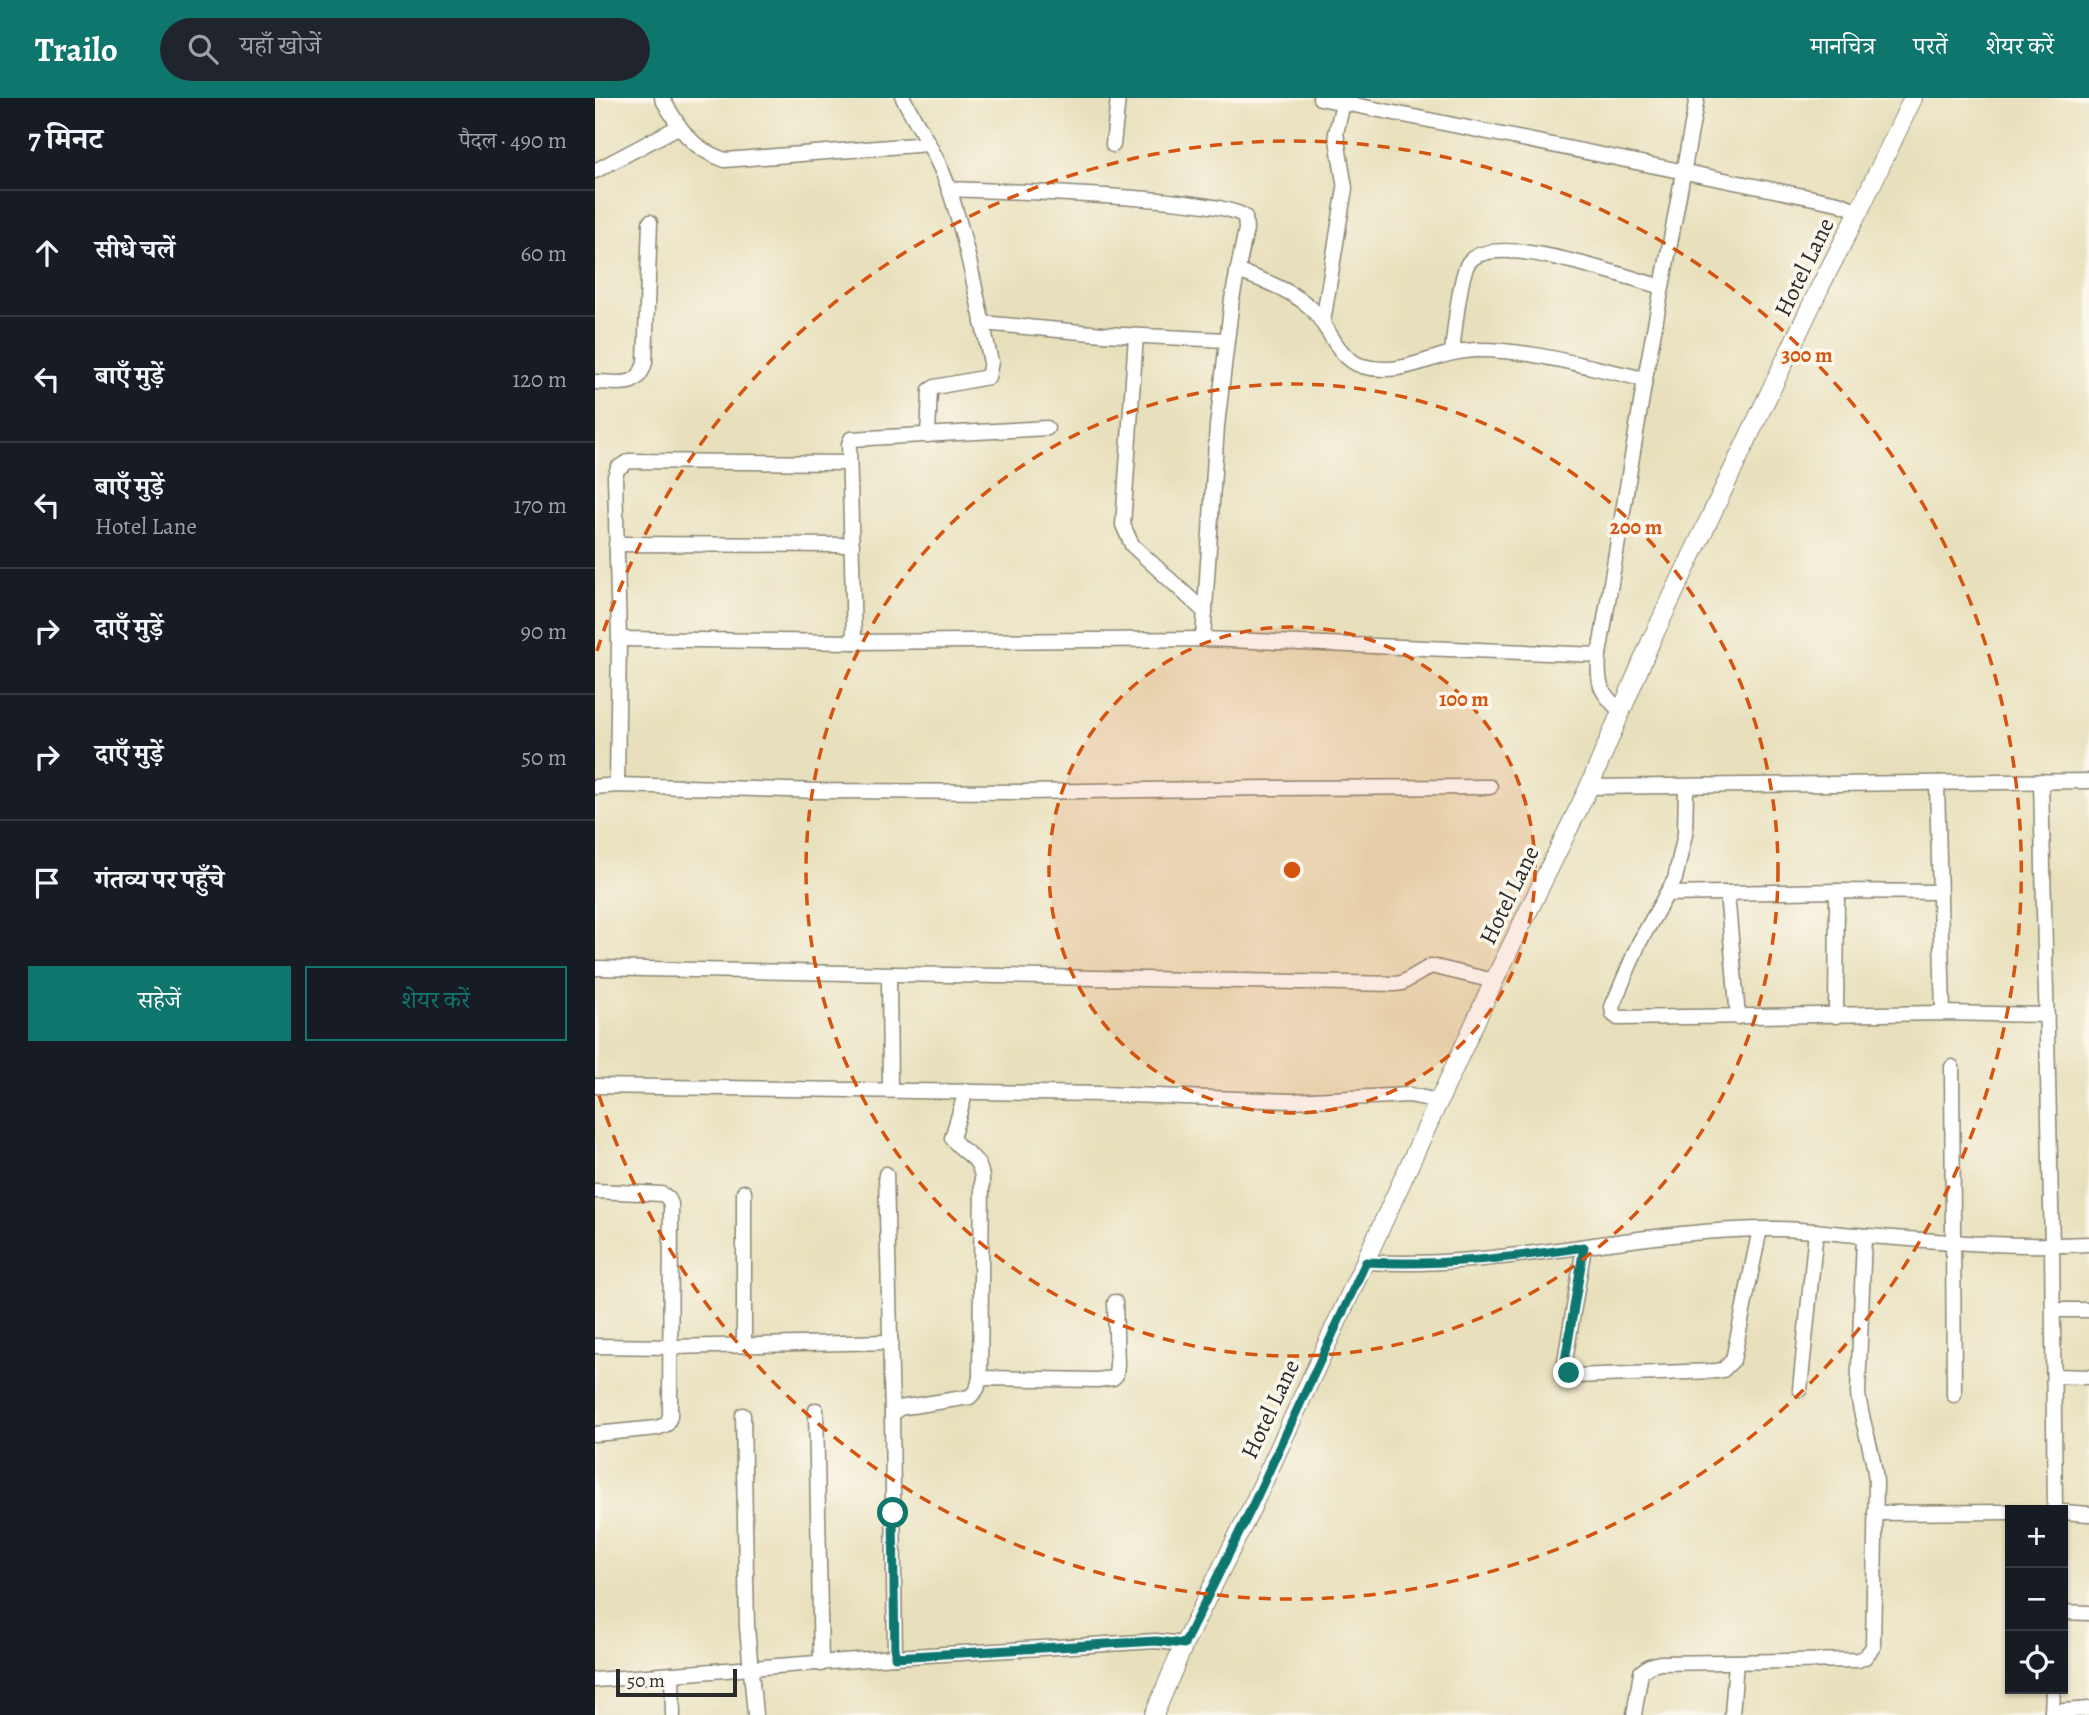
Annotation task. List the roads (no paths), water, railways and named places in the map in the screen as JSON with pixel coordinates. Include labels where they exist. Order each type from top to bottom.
[{"type":"street","points":[[662,98],[678,127],[690,141],[709,155],[725,160],[929,144]]},
{"type":"street","points":[[903,98],[929,144],[949,189],[991,362],[988,377],[930,390],[928,435]]},
{"type":"street","points":[[1113,145],[1118,98]]},
{"type":"street","points":[[1320,98],[1683,170],[1848,206]]},
{"type":"street","points":[[1613,704],[1598,676],[1599,655],[1645,379],[1697,98]]},
{"type":"street","name":"Hotel Lane","points":[[1154,1715],[1170,1643],[1252,1507],[1366,1262],[1427,1098],[1494,981],[1588,787],[1613,704],[1657,629],[1821,285],[1848,206],[1913,98]]},
{"type":"street","points":[[1322,322],[1344,198],[1345,180],[1336,133],[1343,103]]},
{"type":"street","points":[[595,171],[678,127]]},
{"type":"street","points":[[949,189],[1098,195],[1185,203],[1235,211],[1245,217],[1226,340],[1217,426],[1203,639]]},
{"type":"street","points":[[595,382],[633,382],[643,372],[650,222]]},
{"type":"street","points":[[1452,352],[1467,265],[1479,254],[1532,252],[1662,287]]},
{"type":"street","points":[[1237,271],[1294,295],[1312,308],[1347,357],[1358,365],[1380,370],[1400,369],[1452,352],[1477,350],[1521,353],[1645,379]]},
{"type":"street","points":[[982,323],[1136,336],[1226,340]]},
{"type":"street","points":[[1136,336],[1123,525],[1132,545],[1205,612]]},
{"type":"street","points":[[854,642],[849,463],[851,439],[1047,428]]},
{"type":"street","points":[[617,785],[619,639],[615,476],[618,468],[629,461],[849,463]]},
{"type":"street","points":[[616,544],[852,545]]},
{"type":"street","points":[[619,639],[854,642],[1203,639],[1599,655]]},
{"type":"street","points":[[2041,781],[2055,1505]]},
{"type":"street","points":[[1588,787],[2089,781]]},
{"type":"street","points":[[1937,784],[1943,1013]]},
{"type":"street","points":[[595,787],[617,785],[821,791],[1026,792],[1490,787]]},
{"type":"street","points":[[1686,787],[1682,853],[1675,878],[1639,943],[1612,1007],[1613,1014],[1618,1018],[1943,1013],[2047,1015]]},
{"type":"street","points":[[1836,1016],[1837,891]]},
{"type":"street","points":[[1666,894],[1939,891]]},
{"type":"street","points":[[1727,893],[1738,1017]]},
{"type":"street","points":[[595,968],[1395,984],[1402,983],[1431,966],[1494,981]]},
{"type":"street","points":[[889,975],[890,1090]]},
{"type":"street","points":[[1952,1067],[1954,1395]]},
{"type":"street","points":[[595,1086],[966,1091],[1292,1101],[1427,1098]]},
{"type":"street","points":[[892,1415],[899,1408],[970,1398],[977,1389],[980,1378],[982,1177],[980,1166],[975,1159],[952,1138],[966,1091]]},
{"type":"street","points":[[886,1174],[895,1657]]},
{"type":"street","points":[[595,1191],[662,1194],[671,1204],[670,1416],[667,1424],[657,1428],[595,1434]]},
{"type":"street","points":[[744,1192],[744,1345]]},
{"type":"street","points":[[1366,1262],[1411,1265],[1486,1260],[1654,1236],[1760,1229],[1954,1242],[2052,1246],[2089,1244]]},
{"type":"street","points":[[1584,1247],[1565,1361],[1569,1373],[1574,1376],[1723,1370],[1733,1360],[1760,1229]]},
{"type":"street","points":[[1800,1389],[1816,1231]]},
{"type":"street","points":[[1634,1715],[1640,1672],[1649,1666],[1660,1663],[1858,1660],[1873,1647],[1875,1462],[1859,1410],[1858,1393],[1864,1236]]},
{"type":"street","points":[[980,1378],[1113,1378],[1117,1365],[1115,1302]]},
{"type":"street","points":[[2053,1310],[2089,1310]]},
{"type":"street","points":[[595,1346],[891,1342]]},
{"type":"street","points":[[2054,1376],[2089,1377]]},
{"type":"street","points":[[815,1410],[821,1664]]},
{"type":"street","points":[[743,1415],[747,1627],[755,1715]]},
{"type":"street","points":[[1875,1513],[2005,1512]]},
{"type":"street","points":[[2068,1512],[2089,1514]]},
{"type":"street","points":[[2068,1612],[2089,1613]]},
{"type":"street","points":[[595,1680],[895,1657],[1170,1643]]},
{"type":"street","points":[[1732,1715],[1737,1662]]},
{"type":"street","points":[[672,1674],[673,1715]]},
{"type":"street","points":[[2053,1694],[2052,1714],[2089,1709]]}]
